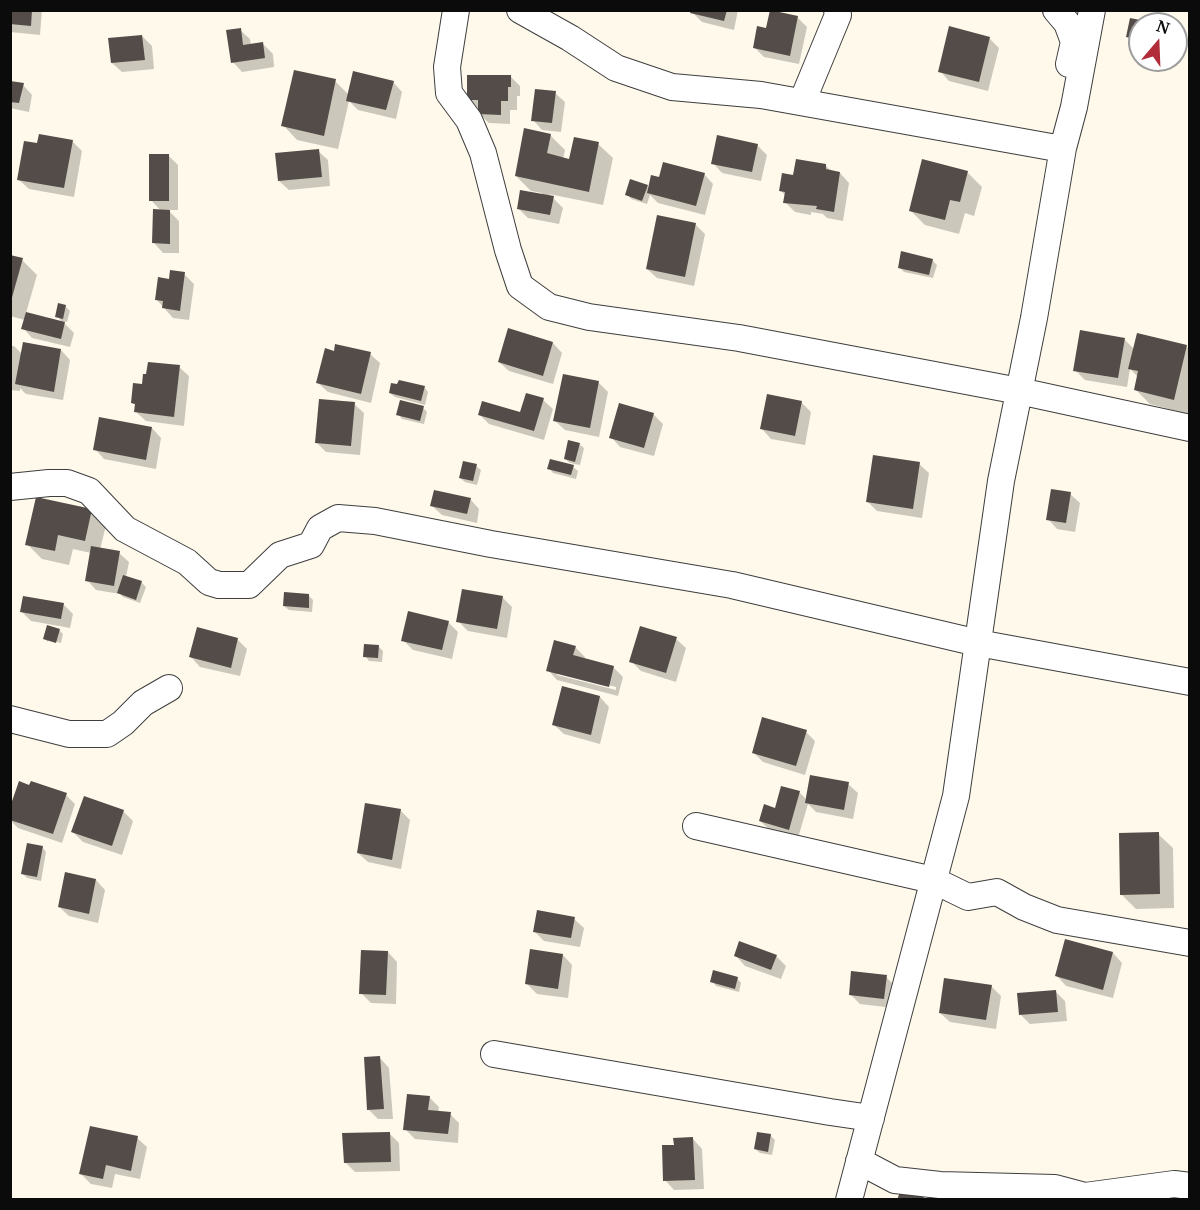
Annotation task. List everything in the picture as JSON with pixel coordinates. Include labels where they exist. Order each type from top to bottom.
[{"type":"street","points":[[456,10],[447,67],[449,93],[469,120],[483,153],[508,250],[520,286],[549,307],[589,317],[739,338],[1019,392],[1190,428]]},
{"type":"street","points":[[520,10],[570,38],[616,68],[672,87],[761,95],[1057,147]]},
{"type":"street","points":[[802,102],[826,37],[838,15],[837,10]]},
{"type":"street","points":[[849,1200],[957,796],[1000,481],[1034,318],[1057,147],[1061,96],[1074,42],[1067,23],[1056,10]]},
{"type":"street","points":[[1057,147],[1074,107],[1092,10]]},
{"type":"street","points":[[10,487],[67,483],[89,491],[125,529],[187,562],[209,582],[219,585],[249,585],[280,555],[311,545],[320,528],[338,518],[375,521],[491,544],[732,585],[978,643],[1190,682]]},
{"type":"street","points":[[10,719],[69,734],[107,734],[123,723],[143,703],[170,688]]},
{"type":"street","points":[[696,826],[933,880],[968,897],[997,892],[1024,907],[1057,920],[1190,943]]},
{"type":"street","points":[[494,1054],[871,1118]]},
{"type":"street","points":[[859,1161],[895,1180],[940,1185],[1055,1188],[1085,1196],[1174,1184],[1190,1186]]},
{"type":"building","points":[[10,10],[32,10],[31,26],[10,24]]},
{"type":"building","points":[[691,10],[727,10],[724,21],[690,13]]},
{"type":"building","points":[[770,10],[798,16],[790,56],[753,48],[757,26],[766,28]]},
{"type":"building","points":[[949,26],[990,37],[979,82],[938,72]]},
{"type":"building","points":[[241,28],[243,45],[263,42],[265,58],[231,63],[226,30]]},
{"type":"building","points":[[142,35],[145,60],[111,63],[108,38]]},
{"type":"building","points":[[294,70],[336,79],[324,136],[281,126]]},
{"type":"building","points":[[353,71],[394,81],[386,110],[346,101]]},
{"type":"building","points":[[467,75],[511,75],[508,101],[501,101],[501,115],[478,114],[478,100],[467,100]]},
{"type":"building","points":[[10,81],[24,83],[19,103],[10,102]]},
{"type":"building","points":[[535,89],[556,91],[552,123],[531,121]]},
{"type":"building","points":[[524,128],[551,134],[547,153],[569,159],[574,137],[599,142],[589,192],[515,176]]},
{"type":"building","points":[[39,134],[73,140],[64,188],[17,180],[24,141],[37,143]]},
{"type":"building","points":[[717,135],[758,144],[752,172],[711,164]]},
{"type":"building","points":[[319,149],[322,177],[278,181],[275,153]]},
{"type":"building","points":[[149,154],[169,154],[169,201],[149,201]]},
{"type":"building","points":[[796,159],[826,164],[826,169],[840,172],[834,212],[816,209],[817,206],[783,203],[785,192],[779,191],[782,173],[793,175]]},
{"type":"building","points":[[922,159],[968,171],[960,202],[950,200],[945,220],[909,211]]},
{"type":"building","points":[[663,162],[705,173],[696,206],[647,193],[651,175],[659,177]]},
{"type":"building","points":[[630,179],[648,185],[642,201],[625,195]]},
{"type":"building","points":[[520,190],[554,196],[550,215],[517,209]]},
{"type":"building","points":[[153,209],[170,210],[170,244],[152,243]]},
{"type":"building","points":[[657,215],[696,223],[685,277],[646,269]]},
{"type":"building","points":[[901,251],[933,259],[929,275],[898,268]]},
{"type":"building","points":[[10,255],[23,258],[11,301],[10,301]]},
{"type":"building","points":[[170,270],[185,272],[180,311],[162,308],[163,301],[155,300],[158,277],[169,279]]},
{"type":"building","points":[[58,303],[66,305],[63,319],[55,317]]},
{"type":"building","points":[[26,312],[65,322],[61,339],[21,329]]},
{"type":"building","points":[[508,328],[553,342],[543,376],[498,362]]},
{"type":"building","points":[[1080,330],[1125,338],[1118,378],[1073,371]]},
{"type":"building","points":[[1137,333],[1187,345],[1174,400],[1134,390],[1138,371],[1128,369]]},
{"type":"building","points":[[23,342],[61,349],[54,392],[15,384]]},
{"type":"building","points":[[335,344],[371,352],[361,394],[316,383],[325,348],[334,351]]},
{"type":"building","points":[[148,362],[180,365],[174,417],[134,412],[135,404],[131,403],[133,383],[142,384]]},
{"type":"building","points":[[563,374],[599,381],[590,428],[553,421]]},
{"type":"building","points":[[399,380],[425,386],[421,401],[389,393],[391,383],[397,384]]},
{"type":"building","points":[[526,393],[544,398],[534,431],[478,415],[482,401],[520,412]]},
{"type":"building","points":[[767,394],[802,401],[795,436],[760,429]]},
{"type":"building","points":[[319,399],[355,402],[351,446],[315,443]]},
{"type":"building","points":[[400,400],[424,406],[420,421],[396,415]]},
{"type":"building","points":[[619,403],[654,413],[644,448],[609,438]]},
{"type":"building","points":[[99,417],[152,427],[146,460],[93,450]]},
{"type":"building","points":[[568,440],[580,443],[575,462],[564,459]]},
{"type":"building","points":[[873,455],[920,462],[913,509],[866,502]]},
{"type":"building","points":[[550,459],[574,465],[571,475],[547,469]]},
{"type":"building","points":[[463,461],[477,464],[473,481],[459,478]]},
{"type":"building","points":[[1051,489],[1071,492],[1066,523],[1046,520]]},
{"type":"building","points":[[434,490],[471,498],[467,514],[430,506]]},
{"type":"building","points":[[36,497],[92,509],[85,541],[58,535],[55,551],[25,545]]},
{"type":"building","points":[[91,546],[120,551],[114,586],[85,581]]},
{"type":"building","points":[[123,575],[142,581],[136,600],[117,593]]},
{"type":"building","points":[[462,589],[503,596],[497,629],[456,622]]},
{"type":"building","points":[[284,592],[309,594],[309,608],[283,606]]},
{"type":"building","points":[[23,596],[64,603],[61,619],[20,612]]},
{"type":"building","points":[[408,611],[449,621],[442,650],[401,641]]},
{"type":"building","points":[[47,625],[60,629],[56,643],[43,639]]},
{"type":"building","points":[[640,626],[677,637],[666,673],[629,662]]},
{"type":"building","points":[[197,627],[238,638],[231,668],[189,657]]},
{"type":"building","points":[[554,640],[576,646],[573,655],[614,666],[609,687],[546,671]]},
{"type":"building","points":[[364,644],[379,645],[378,658],[363,657]]},
{"type":"building","points":[[562,686],[600,696],[591,735],[552,725]]},
{"type":"building","points":[[762,717],[807,730],[796,766],[752,753]]},
{"type":"building","points":[[810,775],[849,782],[844,810],[805,803]]},
{"type":"building","points":[[19,781],[29,785],[31,781],[67,793],[53,834],[10,820],[10,807]]},
{"type":"building","points":[[781,786],[800,791],[789,830],[759,821],[764,804],[775,808]]},
{"type":"building","points":[[84,796],[124,810],[112,846],[71,832]]},
{"type":"building","points":[[365,803],[401,809],[392,860],[357,853]]},
{"type":"building","points":[[1159,832],[1160,894],[1120,895],[1119,833]]},
{"type":"building","points":[[27,843],[43,846],[37,877],[21,874]]},
{"type":"building","points":[[65,872],[96,879],[89,914],[58,907]]},
{"type":"building","points":[[537,910],[575,917],[571,938],[533,932]]},
{"type":"building","points":[[1065,939],[1113,952],[1103,990],[1055,976]]},
{"type":"building","points":[[739,941],[777,955],[771,970],[734,956]]},
{"type":"building","points":[[530,949],[563,954],[558,989],[525,984]]},
{"type":"building","points":[[361,950],[388,951],[386,995],[359,994]]},
{"type":"building","points":[[713,970],[738,977],[735,989],[710,982]]},
{"type":"building","points":[[851,971],[887,975],[884,999],[849,995]]},
{"type":"building","points":[[944,978],[992,985],[986,1020],[939,1013]]},
{"type":"building","points":[[1056,990],[1058,1012],[1019,1015],[1017,993]]},
{"type":"building","points":[[380,1056],[384,1109],[367,1110],[364,1057]]},
{"type":"building","points":[[407,1094],[430,1096],[428,1110],[451,1112],[448,1134],[403,1130]]},
{"type":"building","points":[[90,1126],[138,1136],[131,1171],[106,1165],[103,1179],[79,1174]]},
{"type":"building","points":[[390,1132],[391,1162],[344,1163],[342,1133]]},
{"type":"building","points":[[757,1132],[771,1134],[768,1152],[754,1149]]},
{"type":"building","points":[[693,1137],[695,1180],[663,1181],[662,1145],[674,1145],[673,1138]]},
{"type":"building","points":[[901,1189],[924,1197],[923,1200],[897,1200]]}]
